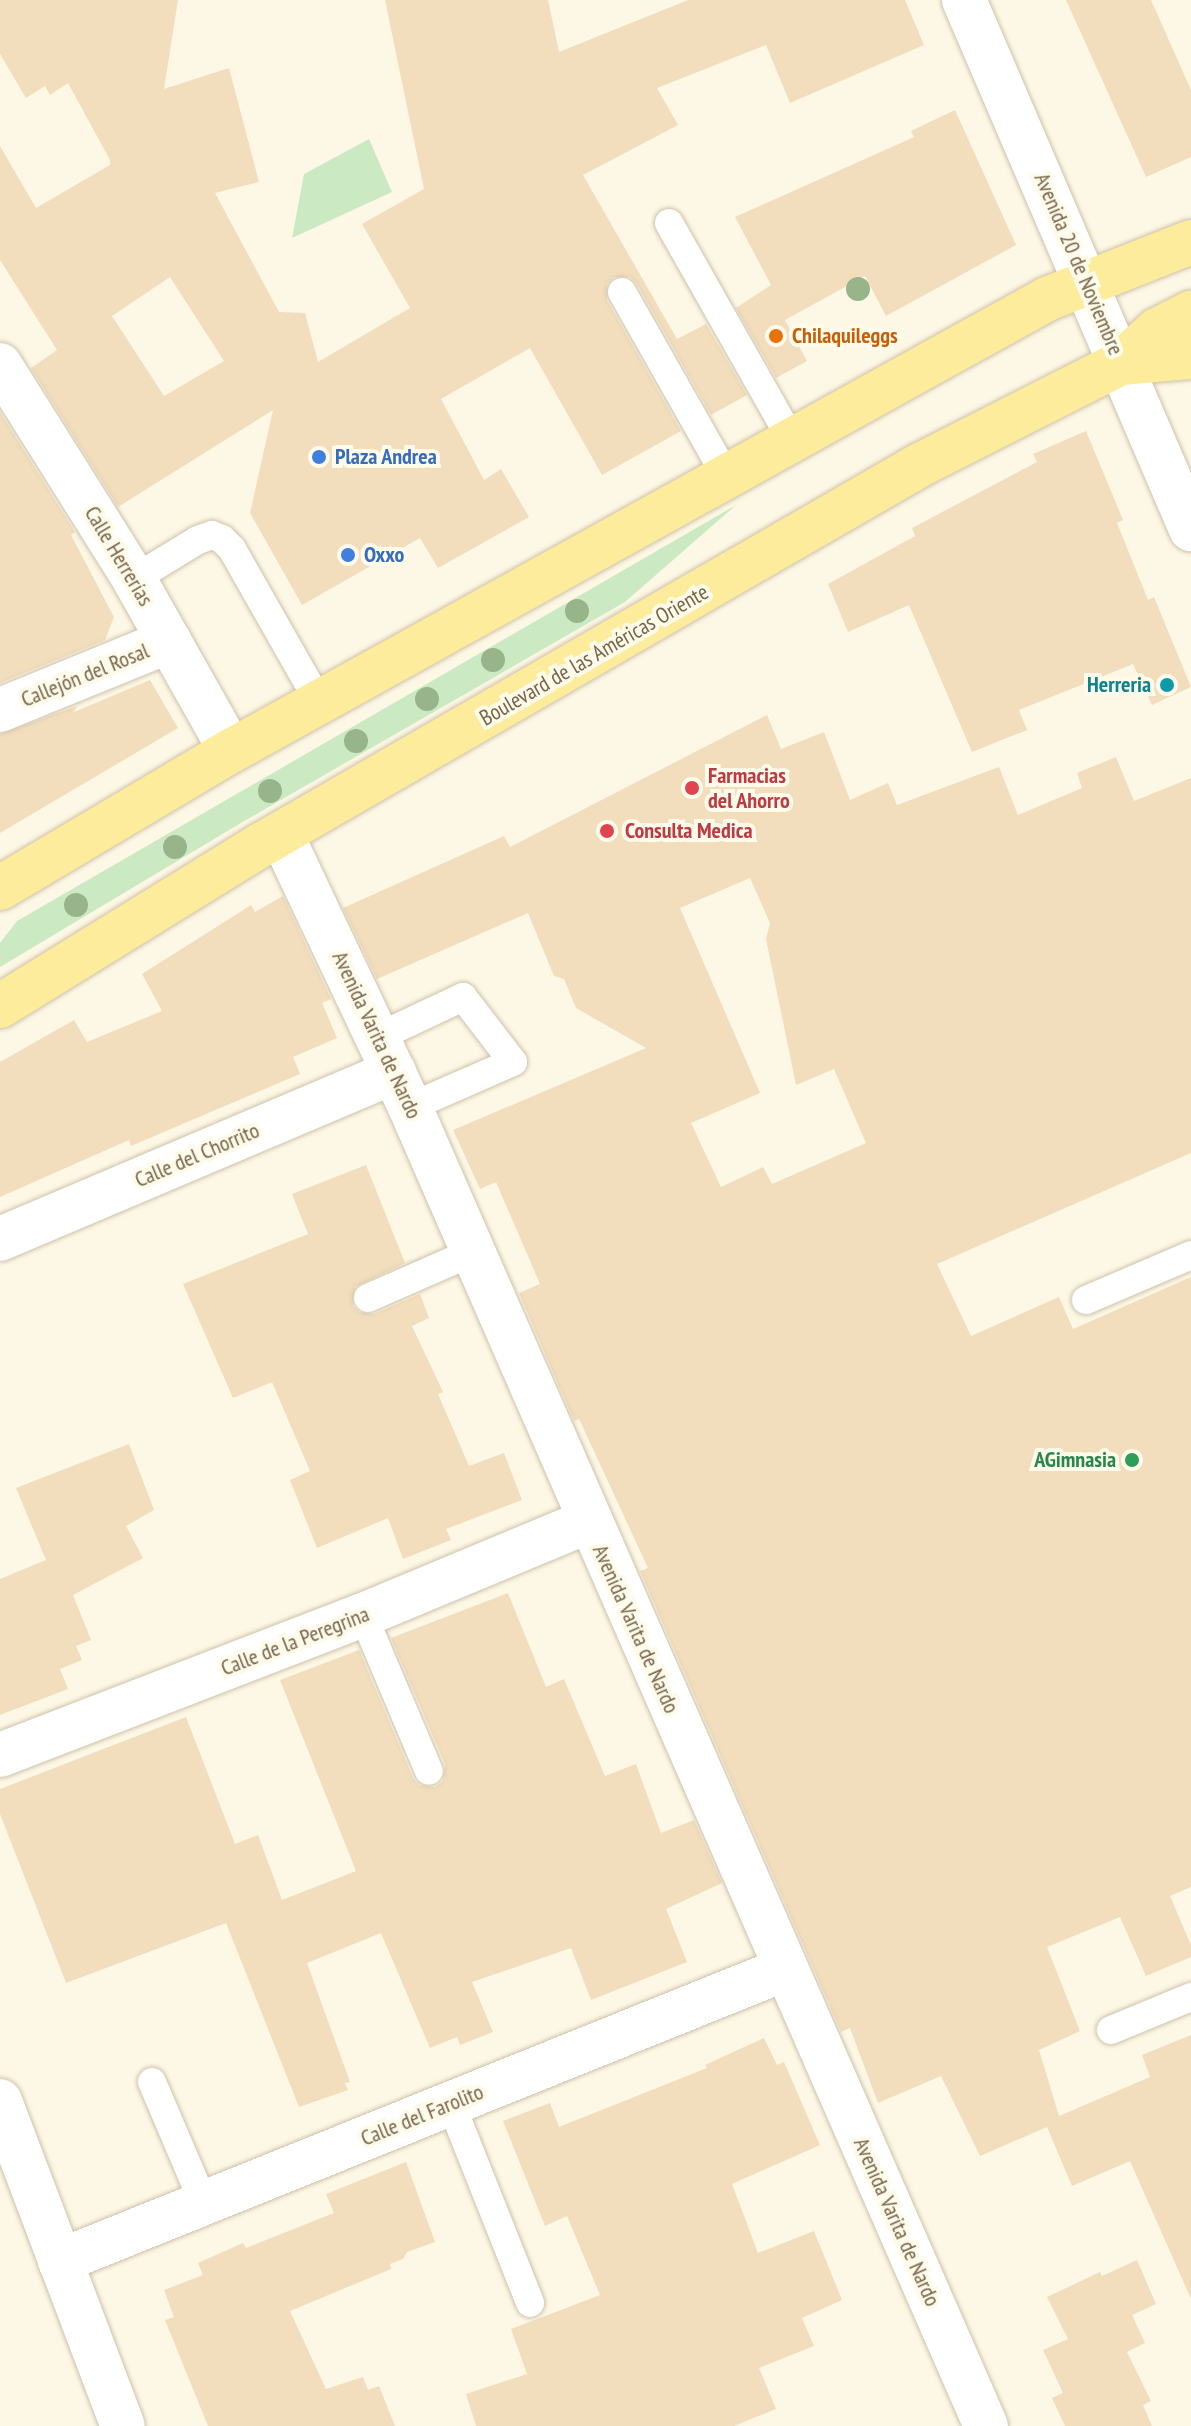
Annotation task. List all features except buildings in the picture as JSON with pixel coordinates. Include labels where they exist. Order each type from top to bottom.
[{"type":"main road","points":[[0,888],[231,751],[725,474],[1047,299],[1191,242]]},
{"type":"main road","name":"Boulevard de las Américas Oriente","points":[[0,1006],[281,834],[920,465],[1121,363],[1157,330],[1191,313]]},
{"type":"main road","points":[[1121,363],[1191,357]]},
{"type":"street","name":"Avenida 20 de Noviembre","points":[[964,0],[1191,529]]},
{"type":"street","name":"Calle Herrerías","points":[[0,365],[134,579],[231,751]]},
{"type":"street","name":"Callejón del Rosal","points":[[0,710],[169,641]]},
{"type":"street","name":"Avenida Varita de Nardo","points":[[281,834],[394,1072],[986,2426]]},
{"type":"street","name":"Calle del Chorrito","points":[[0,1239],[394,1072]]},
{"type":"street","name":"Calle de la Peregrina","points":[[0,1755],[363,1615],[589,1521]]},
{"type":"street","name":"Calle del Farolito","points":[[60,2261],[785,1969]]},
{"type":"street","points":[[0,2101],[123,2426]]},
{"type":"lane","points":[[669,223],[791,439]]},
{"type":"lane","points":[[622,292],[725,474]]},
{"type":"lane","points":[[134,579],[198,540],[212,535],[222,539],[232,549],[319,702]]},
{"type":"lane","points":[[368,1298],[473,1252]]},
{"type":"lane","points":[[1086,1300],[1191,1255]]},
{"type":"lane","points":[[363,1615],[429,1771]]},
{"type":"lane","points":[[1111,2030],[1191,1997]]},
{"type":"lane","points":[[152,2082],[204,2204]]},
{"type":"lane","points":[[451,2104],[530,2303]]},
{"type":"green space","points":[[369,139],[392,192],[292,238],[304,174]]},
{"type":"green space","points":[[736,505],[625,602],[246,820],[0,967],[0,943],[17,921]]},
{"type":"place","name":"Chilaquileggs","points":[[776,336]]},
{"type":"place","name":"Plaza Andrea","points":[[319,457]]},
{"type":"place","name":"Oxxo","points":[[348,555]]},
{"type":"place","name":"Herreria","points":[[1167,685]]},
{"type":"place","name":"Farmacias del Ahorro","points":[[692,788]]},
{"type":"place","name":"Consulta Medica","points":[[607,831]]},
{"type":"place","name":"AGimnasia","points":[[1132,1460]]}]
